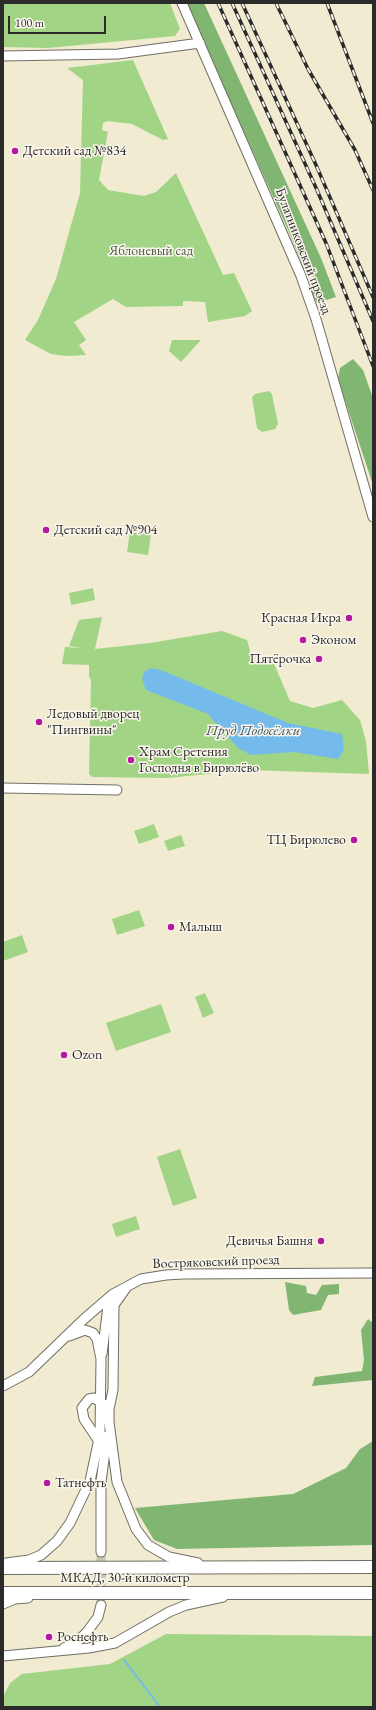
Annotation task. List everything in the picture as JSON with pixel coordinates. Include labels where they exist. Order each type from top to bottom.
[{"type":"highway","name":"МКАД, 30-й километр","points":[[3,1568],[373,1567]]},
{"type":"highway","name":"МКАД, 30-й километр","points":[[3,1593],[373,1593]]},
{"type":"street","name":"Булатниковский проезд","points":[[182,3],[301,276],[316,319],[373,517]]},
{"type":"street","points":[[3,56],[118,54],[200,43]]},
{"type":"street","points":[[3,788],[117,790]]},
{"type":"street","name":"Востряковский проезд","points":[[3,1386],[29,1372],[64,1338],[105,1303],[127,1285],[141,1279],[166,1275],[373,1273]]},
{"type":"street","points":[[127,1285],[114,1306],[113,1390],[108,1409],[117,1482],[136,1529],[148,1545],[169,1557],[183,1561],[245,1567]]},
{"type":"street","points":[[105,1303],[111,1314],[113,1327]]},
{"type":"street","points":[[3,1564],[29,1560],[41,1555],[48,1549],[64,1533],[90,1481],[99,1439],[101,1359],[105,1303]]},
{"type":"street","points":[[64,1338],[85,1330],[93,1333],[97,1339],[101,1359]]},
{"type":"street","points":[[101,1552],[101,1449],[99,1439],[84,1419],[82,1408],[89,1399],[94,1398],[101,1401],[108,1409]]},
{"type":"street","points":[[102,1472],[109,1422]]},
{"type":"street","points":[[3,1604],[15,1599],[88,1593]]},
{"type":"street","points":[[3,1656],[89,1648],[116,1642],[169,1612],[186,1605],[246,1593]]},
{"type":"street","points":[[49,1652],[71,1645],[79,1640],[94,1624],[101,1605]]},
{"type":"street","points":[[3,1664],[9,1660],[24,1655]]},
{"type":"green space","points":[[3,3],[170,3],[180,29],[175,36],[48,48],[3,47]]},
{"type":"green space","points":[[186,3],[204,3],[321,258],[336,297],[317,303],[309,288],[317,287],[313,276],[306,275],[293,241]]},
{"type":"green space","name":"Яблоневый сад","points":[[133,60],[168,139],[163,140],[132,124],[107,121],[103,123],[102,130],[108,132],[99,180],[108,190],[144,196],[156,192],[176,173],[223,275],[234,273],[252,311],[245,316],[208,322],[205,302],[183,301],[183,306],[126,307],[113,299],[74,322],[86,340],[79,345],[86,355],[67,356],[51,354],[25,340],[38,320],[56,279],[80,193],[83,80],[67,68]]},
{"type":"green space","points":[[172,340],[201,340],[181,362],[169,351]]},
{"type":"green space","points":[[353,359],[363,370],[373,398],[373,485],[338,379],[340,368]]},
{"type":"green space","points":[[269,391],[272,394],[278,424],[275,429],[262,432],[257,428],[252,397],[255,394]]},
{"type":"green space","points":[[130,532],[151,535],[148,555],[127,552]]},
{"type":"green space","points":[[93,588],[95,600],[71,605],[69,593]]},
{"type":"green space","points":[[102,617],[95,649],[150,643],[222,631],[247,640],[253,663],[272,659],[290,701],[313,708],[342,700],[360,720],[366,741],[369,774],[248,770],[167,778],[92,777],[89,774],[91,680],[89,677],[89,665],[62,664],[65,647],[82,648],[69,646],[79,620]]},
{"type":"green space","points":[[154,824],[159,837],[139,844],[134,831]]},
{"type":"green space","points":[[181,835],[185,846],[168,851],[164,841]]},
{"type":"green space","points":[[139,910],[145,926],[117,935],[112,919]]},
{"type":"green space","points":[[22,935],[28,952],[3,961],[3,942]]},
{"type":"green space","points":[[205,993],[214,1013],[203,1018],[195,997]]},
{"type":"green space","points":[[161,1004],[171,1032],[116,1051],[106,1023]]},
{"type":"green space","points":[[180,1149],[197,1198],[173,1206],[157,1157]]},
{"type":"green space","points":[[136,1216],[140,1229],[116,1237],[112,1224]]},
{"type":"green space","points":[[285,1282],[306,1286],[307,1293],[316,1295],[322,1285],[339,1284],[339,1294],[328,1295],[321,1310],[293,1315],[289,1310]]},
{"type":"green space","points":[[368,1319],[373,1323],[373,1380],[312,1386],[315,1377],[362,1371],[364,1360],[361,1330]]},
{"type":"green space","points":[[373,1441],[373,1545],[177,1549],[154,1540],[135,1508],[293,1494],[346,1468],[360,1449]]},
{"type":"green space","points":[[166,1634],[373,1636],[373,1707],[3,1707],[3,1697],[10,1683],[22,1674],[110,1664]]},
{"type":"water","name":"Пруд Подосёлки","points":[[150,668],[161,670],[288,723],[342,734],[344,750],[338,759],[294,752],[251,755],[238,748],[208,714],[146,690],[142,679],[144,672]]},
{"type":"waterway","points":[[124,1660],[160,1707]]},
{"type":"tunnel","points":[[101,1552],[101,1605]]},
{"type":"railway","points":[[218,3],[326,243],[373,366]]},
{"type":"railway","points":[[232,3],[317,190],[373,321]]},
{"type":"railway","points":[[242,3],[316,165],[373,297]]},
{"type":"railway","points":[[276,3],[308,69],[355,150],[373,190]]},
{"type":"railway","points":[[327,3],[373,123]]},
{"type":"place","name":"Детский сад №834","points":[[15,151]]},
{"type":"place","name":"Детский сад №904","points":[[46,530]]},
{"type":"place","name":"Красная Икра","points":[[349,618]]},
{"type":"place","name":"Эконом","points":[[303,640]]},
{"type":"place","name":"Пятёрочка","points":[[319,659]]},
{"type":"place","name":"Ледовый дворец \"Пингвины\"","points":[[39,722]]},
{"type":"place","name":"Храм Сретения Господня в Бирюлёво","points":[[131,760]]},
{"type":"place","name":"ТЦ Бирюлево","points":[[354,840]]},
{"type":"place","name":"Малыш","points":[[171,927]]},
{"type":"place","name":"Ozon","points":[[64,1055]]},
{"type":"place","name":"Девичья Башня","points":[[321,1241]]},
{"type":"place","name":"Татнефть","points":[[47,1483]]},
{"type":"place","name":"Роснефть","points":[[49,1637]]}]
